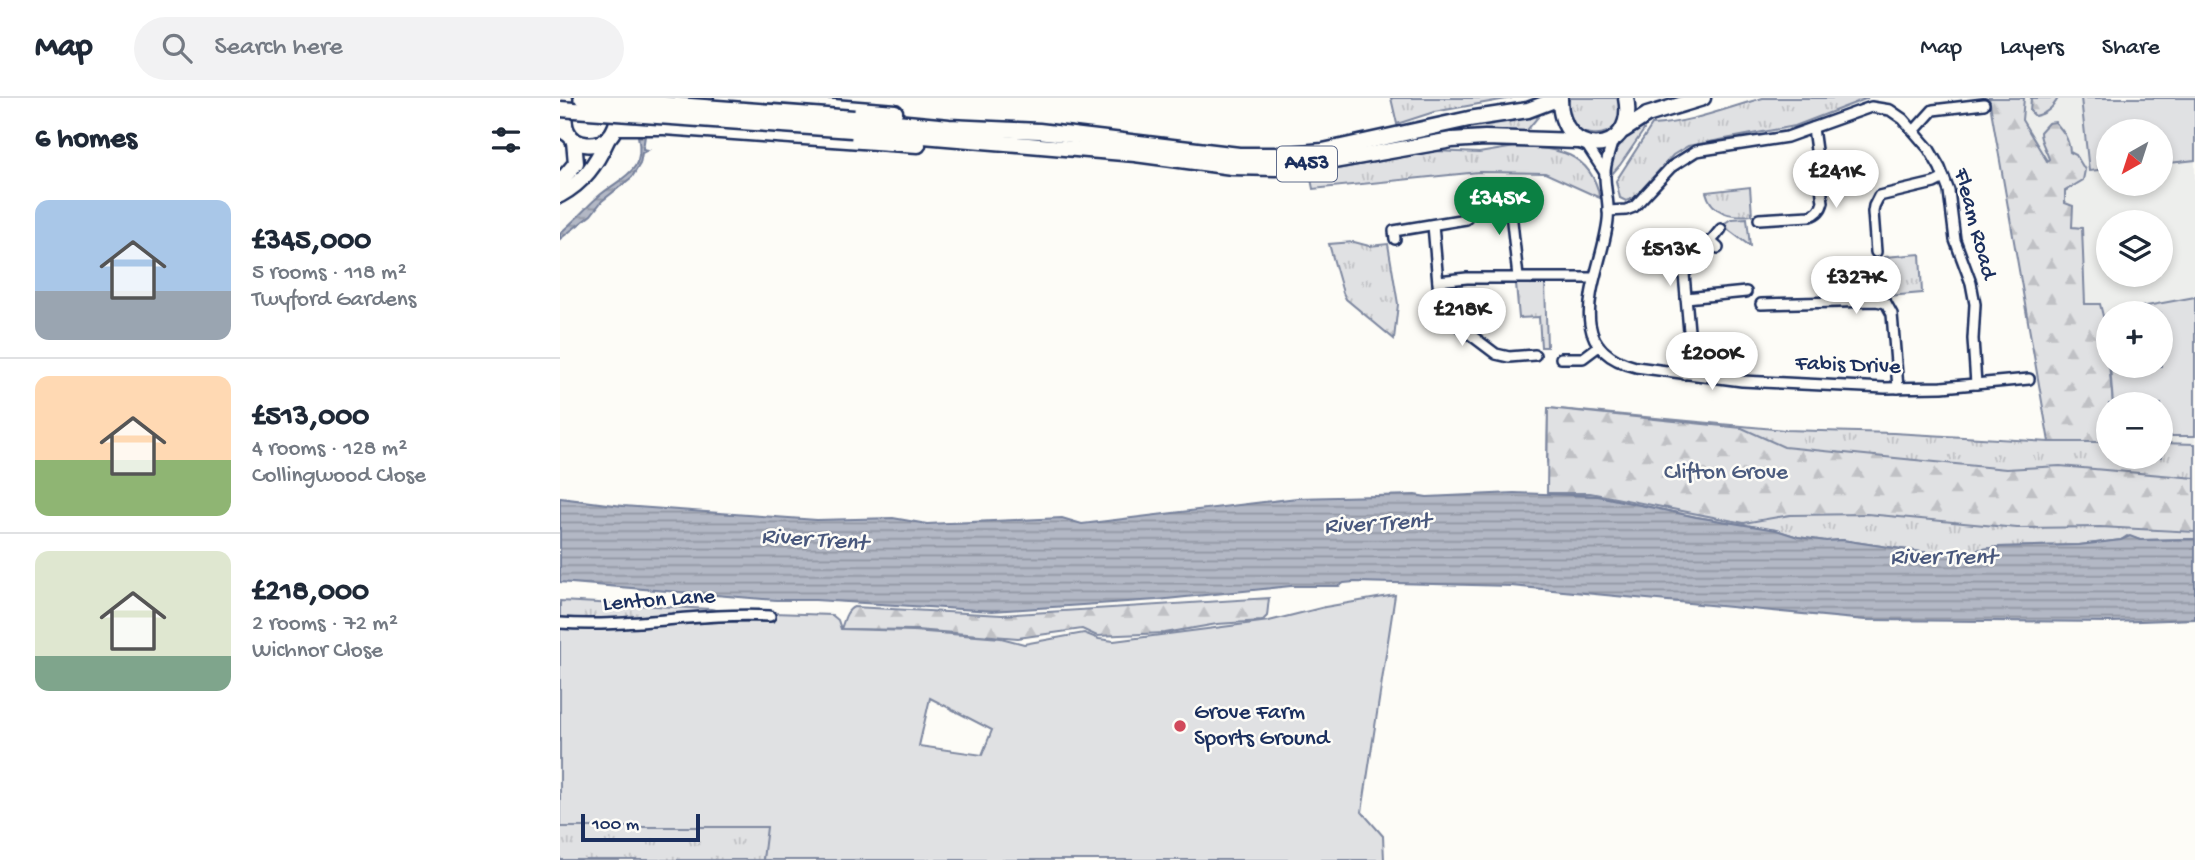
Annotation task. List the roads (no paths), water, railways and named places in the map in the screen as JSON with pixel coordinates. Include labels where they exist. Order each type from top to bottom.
[{"type":"main road","points":[[560,182],[576,163],[564,123],[565,98]]},
{"type":"main road","name":"A453","points":[[582,98],[853,124],[1037,138],[1156,143],[1239,155],[1323,151],[1469,119],[1528,110],[1560,98]]},
{"type":"main road","points":[[560,195],[579,183],[592,169],[616,127],[620,115],[619,98]]},
{"type":"main road","points":[[722,98],[873,110],[1037,138]]},
{"type":"main road","points":[[1560,98],[1563,123],[1582,143],[1595,145],[1616,137],[1647,115],[1703,98]]},
{"type":"main road","points":[[1616,137],[1628,117],[1626,98]]},
{"type":"main road","name":"A453","points":[[560,109],[853,124]]},
{"type":"main road","points":[[616,127],[664,127],[943,146],[1037,138]]},
{"type":"main road","points":[[567,135],[592,145],[607,140]]},
{"type":"main road","name":"A453","points":[[1037,138],[1232,167],[1276,168],[1328,162],[1452,140],[1485,138],[1582,143]]},
{"type":"street","points":[[1914,131],[1933,110],[1977,102]]},
{"type":"street","name":"Fleam Road","points":[[1608,211],[1634,207],[1671,167],[1696,151],[1787,137],[1864,108],[1878,107],[1896,113],[1929,149],[1944,178],[1951,202],[1955,240],[1971,283],[1975,304],[1973,339],[1976,384]]},
{"type":"street","points":[[1765,221],[1810,216],[1817,213],[1822,206],[1813,128]]},
{"type":"street","points":[[1566,355],[1583,358],[1599,346],[1591,324],[1590,303],[1593,278],[1607,227],[1605,173],[1616,137]]},
{"type":"street","points":[[1582,143],[1605,173]]},
{"type":"street","points":[[1873,247],[1873,212],[1879,197],[1944,178]]},
{"type":"street","points":[[1513,199],[1518,277]]},
{"type":"street","points":[[1395,239],[1394,231],[1433,225],[1455,225],[1466,219]]},
{"type":"street","points":[[1433,225],[1441,310],[1447,318],[1496,354],[1525,360],[1535,355]]},
{"type":"street","points":[[1684,374],[1689,339],[1685,270],[1721,229]]},
{"type":"street","points":[[1710,241],[1718,248]]},
{"type":"street","points":[[1438,281],[1518,277],[1593,278]]},
{"type":"street","points":[[1686,298],[1735,298],[1746,292]]},
{"type":"street","points":[[1761,304],[1772,307],[1876,301],[1885,303],[1892,314],[1898,388]]},
{"type":"street","name":"Fabis Drive","points":[[1599,346],[1627,365],[1742,381],[1898,388],[2023,383]]},
{"type":"street","name":"Lenton Lane","points":[[560,623],[586,625],[765,616]]},
{"type":"water","points":[[638,136],[645,136],[643,149],[648,150],[642,153],[640,164],[632,177],[560,239],[560,233],[600,195],[631,172],[639,158]]},
{"type":"water","name":"River Trent","points":[[1514,493],[1598,496],[1696,517],[1776,530],[1798,537],[1842,540],[1921,552],[1954,553],[1998,547],[2079,545],[2121,540],[2130,536],[2140,540],[2195,539],[2195,619],[2113,622],[1865,620],[1511,586],[1355,582],[1339,586],[1291,586],[1157,600],[992,611],[776,600],[560,582],[560,498],[623,506],[817,520],[893,518],[927,524],[1062,518],[1082,524],[1297,498]]},
{"type":"place","name":"Grove Farm Sports Ground","points":[[1180,726]]},
{"type":"park label","name":"Clifton Grove","points":[[1726,473]]}]
